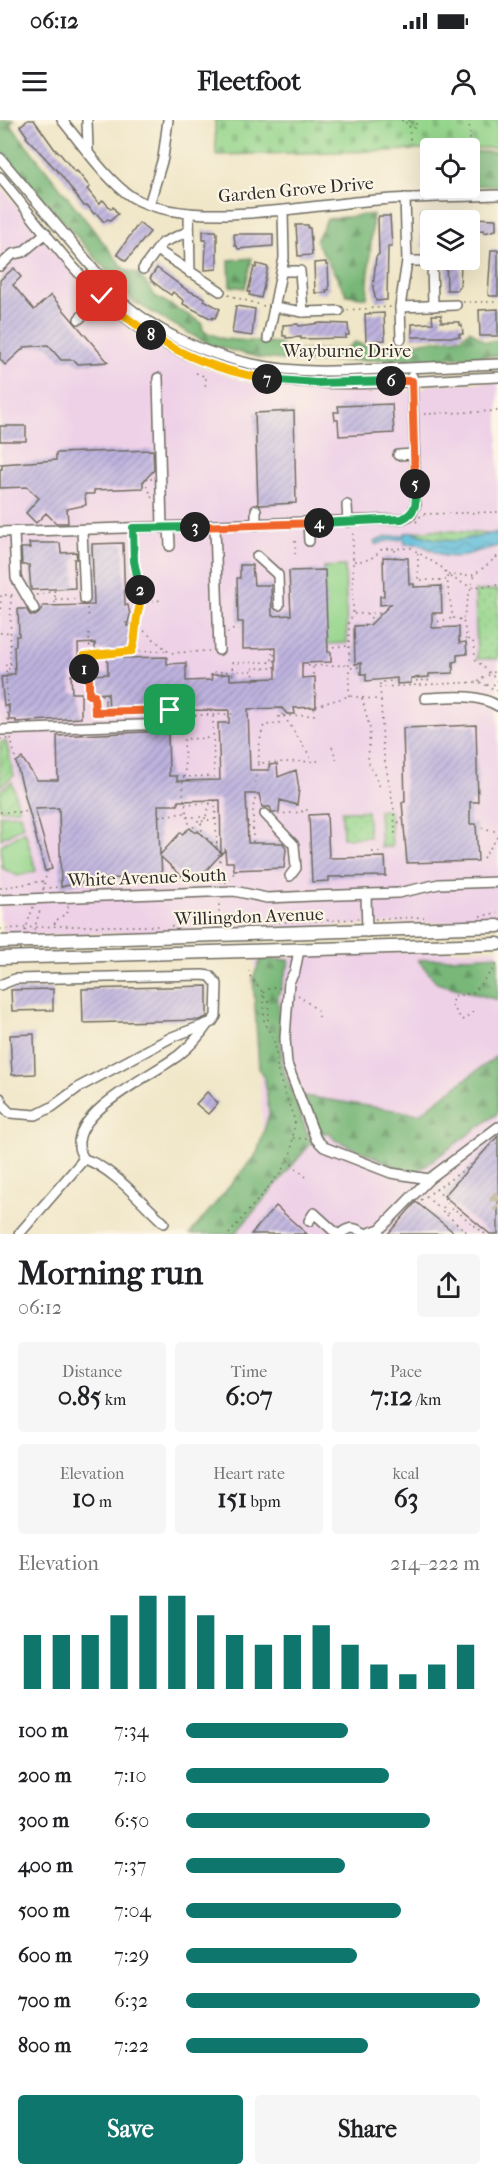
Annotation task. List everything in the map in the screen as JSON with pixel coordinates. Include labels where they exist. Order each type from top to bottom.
[{"type":"main road","name":"Willingdon Avenue","points":[[0,942],[498,926]]},
{"type":"main road","name":"Willingdon Avenue","points":[[0,958],[498,944]]},
{"type":"street","name":"Garden Grove Drive","points":[[62,120],[124,191],[149,205],[189,213],[283,211],[362,201],[498,195]]},
{"type":"street","points":[[87,120],[88,150]]},
{"type":"street","points":[[149,205],[163,158],[168,120]]},
{"type":"street","name":"Wayburne Drive","points":[[0,158],[109,289],[137,314],[166,332],[203,350],[247,363],[299,371],[498,364]]},
{"type":"street","name":"Wayburne Drive","points":[[0,177],[46,233],[120,313],[156,339],[202,361],[240,374],[296,383],[498,377]]},
{"type":"street","points":[[401,339],[400,307],[407,261],[405,198]]},
{"type":"street","points":[[268,338],[271,307],[282,271],[283,211]]},
{"type":"street","points":[[189,213],[190,273]]},
{"type":"street","points":[[143,269],[162,243],[189,231]]},
{"type":"street","points":[[0,266],[13,254],[23,252],[46,233]]},
{"type":"street","points":[[158,250],[220,291]]},
{"type":"street","points":[[407,261],[432,261],[433,306]]},
{"type":"street","points":[[282,271],[300,271],[303,312]]},
{"type":"street","points":[[79,319],[109,289]]},
{"type":"street","points":[[400,307],[456,305]]},
{"type":"street","points":[[271,307],[303,312],[339,311]]},
{"type":"street","points":[[0,532],[308,523],[351,524],[392,520],[411,515],[416,504],[411,368]]},
{"type":"street","points":[[158,378],[156,479],[170,546]]},
{"type":"street","points":[[398,455],[414,454]]},
{"type":"street","points":[[347,505],[351,524]]},
{"type":"street","points":[[256,510],[256,525]]},
{"type":"street","points":[[308,523],[309,541]]},
{"type":"street","points":[[215,526],[219,637],[216,651]]},
{"type":"street","points":[[82,530],[85,599]]},
{"type":"street","points":[[14,532],[16,578],[34,609]]},
{"type":"street","points":[[256,556],[278,576],[279,605]]},
{"type":"street","points":[[425,698],[472,697],[498,706]]},
{"type":"street","points":[[4,727],[168,724]]},
{"type":"street","points":[[265,814],[294,845],[296,868],[290,876]]},
{"type":"street","name":"White Avenue South","points":[[0,900],[234,891],[267,898],[398,893],[440,884],[498,882]]},
{"type":"street","points":[[366,894],[367,932]]},
{"type":"street","points":[[299,950],[295,971],[288,982],[285,1038],[287,1064],[316,1139],[324,1147],[337,1153],[392,1173],[429,1179]]},
{"type":"street","points":[[0,985],[15,979],[201,975],[210,976],[217,984],[216,1016],[212,1022],[172,1037],[79,1087],[52,1107],[36,1115],[10,1113],[3,1107],[0,1098]]},
{"type":"street","points":[[84,1159],[79,1144],[82,1131],[94,1113],[123,1091],[179,1055],[198,1040],[207,1025]]},
{"type":"street","points":[[309,1221],[314,1214],[338,1234],[348,1228],[357,1228],[366,1234],[380,1229],[429,1179],[498,1127]]},
{"type":"street","points":[[84,1159],[94,1162],[118,1181],[164,1223]]},
{"type":"street","points":[[19,1234],[84,1159]]},
{"type":"path","points":[[402,120],[402,123],[409,121],[416,123],[416,128],[410,128]]},
{"type":"path","points":[[469,120],[470,138]]},
{"type":"path","points":[[409,121],[410,142]]},
{"type":"path","points":[[220,291],[234,298],[271,307]]},
{"type":"path","points":[[456,305],[459,302],[498,302]]},
{"type":"path","points":[[339,311],[400,307]]},
{"type":"path","points":[[196,373],[206,377],[205,390]]},
{"type":"path","points":[[421,414],[498,411]]},
{"type":"path","points":[[0,464],[0,469]]},
{"type":"path","points":[[155,501],[151,501],[151,494],[142,479],[156,479]]},
{"type":"path","points":[[407,525],[418,522],[423,508]]},
{"type":"path","points":[[422,514],[498,512]]},
{"type":"path","points":[[350,696],[349,623],[353,614],[351,524]]},
{"type":"path","points":[[132,651],[136,638],[135,623],[141,603],[139,576],[134,561],[133,528]]},
{"type":"path","points":[[295,541],[295,554]]},
{"type":"path","points":[[353,561],[373,559],[382,549],[411,548],[444,569],[447,575],[453,618]]},
{"type":"path","points":[[394,549],[395,558]]},
{"type":"path","points":[[418,552],[418,580],[447,580]]},
{"type":"path","points":[[467,639],[463,620],[474,575],[498,556]]},
{"type":"path","points":[[447,575],[474,575]]},
{"type":"path","points":[[447,575],[471,587],[498,585]]},
{"type":"path","points":[[32,596],[55,591],[55,606]]},
{"type":"path","points":[[0,615],[1,595],[20,595]]},
{"type":"path","points":[[10,664],[11,595]]},
{"type":"path","points":[[141,603],[161,600]]},
{"type":"path","points":[[366,613],[374,621]]},
{"type":"path","points":[[353,614],[383,613]]},
{"type":"path","points":[[432,623],[453,618],[463,620]]},
{"type":"path","points":[[125,623],[135,623],[170,653],[216,651]]},
{"type":"path","points":[[219,637],[234,629],[244,631]]},
{"type":"path","points":[[0,633],[12,632]]},
{"type":"path","points":[[89,633],[90,655]]},
{"type":"path","points":[[459,641],[467,639],[474,643],[475,659],[498,682],[486,685]]},
{"type":"path","points":[[327,646],[349,645]]},
{"type":"path","points":[[98,712],[97,705],[107,704],[107,702],[97,702],[97,700],[107,700],[107,695],[89,695],[89,680],[84,675],[84,656],[132,651],[169,651]]},
{"type":"path","points":[[214,672],[232,671],[253,671],[253,668],[275,668],[274,652],[272,652],[272,662],[232,663],[232,671],[233,681]]},
{"type":"path","points":[[264,662],[264,668]]},
{"type":"path","points":[[302,666],[358,667],[358,663]]},
{"type":"path","points":[[4,727],[6,664],[15,664]]},
{"type":"path","points":[[313,666],[313,679]]},
{"type":"path","points":[[479,682],[498,670]]},
{"type":"path","points":[[253,671],[254,681]]},
{"type":"path","points":[[71,679],[82,678],[84,675]]},
{"type":"path","points":[[414,677],[414,681],[428,680],[429,685]]},
{"type":"path","points":[[393,678],[393,681],[380,682],[380,687],[383,750],[389,775],[395,838]]},
{"type":"path","points":[[380,687],[479,682],[498,691]]},
{"type":"path","points":[[94,695],[95,712],[170,710]]},
{"type":"path","points":[[255,783],[259,763],[258,749],[261,745],[264,725],[279,724],[279,716],[314,716],[315,706],[350,696],[381,700]]},
{"type":"path","points":[[362,698],[370,729],[368,761],[381,789]]},
{"type":"path","points":[[171,704],[174,703],[175,716],[233,714]]},
{"type":"path","points":[[282,708],[283,716],[311,761]]},
{"type":"path","points":[[185,777],[214,778],[213,710]]},
{"type":"path","points":[[10,735],[16,762]]},
{"type":"path","points":[[183,789],[184,739],[213,738]]},
{"type":"path","points":[[0,740],[11,739]]},
{"type":"path","points":[[332,747],[337,761]]},
{"type":"path","points":[[308,753],[312,748]]},
{"type":"path","points":[[259,763],[318,761]]},
{"type":"path","points":[[183,793],[188,822],[217,847]]},
{"type":"path","points":[[253,842],[255,794]]},
{"type":"path","points":[[184,804],[215,801],[217,847],[220,861],[219,887]]},
{"type":"path","points":[[201,822],[206,821],[210,803]]},
{"type":"path","points":[[265,814],[309,810]]},
{"type":"path","points":[[0,813],[29,812]]},
{"type":"path","points":[[159,816],[185,813]]},
{"type":"path","points":[[394,828],[403,816]]},
{"type":"path","points":[[187,817],[216,819]]},
{"type":"path","points":[[198,817],[202,834]]},
{"type":"path","points":[[247,822],[248,838]]},
{"type":"path","points":[[477,826],[498,832]]},
{"type":"path","points":[[483,858],[498,837]]},
{"type":"path","points":[[372,852],[380,852]]},
{"type":"path","points":[[47,871],[43,888],[61,887]]},
{"type":"path","points":[[219,882],[228,882],[234,873]]},
{"type":"path","points":[[0,888],[44,880]]},
{"type":"path","points":[[219,897],[219,925]]},
{"type":"path","points":[[25,932],[33,905],[43,904],[34,931]]},
{"type":"path","points":[[55,926],[54,922],[68,912],[68,904]]},
{"type":"path","points":[[478,916],[498,913]]},
{"type":"path","points":[[372,919],[431,917]]},
{"type":"path","points":[[229,924],[360,919]]},
{"type":"path","points":[[170,926],[180,924],[196,926]]},
{"type":"path","points":[[2,929],[34,926],[161,927]]},
{"type":"path","points":[[473,1012],[462,1020],[451,1004],[454,996],[473,993],[498,963]]},
{"type":"path","points":[[249,971],[250,976],[268,1000],[269,1018],[265,1023]]},
{"type":"path","points":[[229,1234],[281,1172],[291,1152],[296,1121],[278,1074],[275,1044],[265,1023],[263,995],[271,987],[293,991],[317,1010],[320,1020]]},
{"type":"path","points":[[287,1160],[306,1178]]},
{"type":"path","points":[[437,1206],[426,1196],[474,1162]]},
{"type":"path","points":[[436,1189],[448,1202],[441,1210],[469,1234]]},
{"type":"path","points":[[446,1214],[453,1208],[485,1234]]},
{"type":"shaded area","points":[[0,186],[82,284],[108,310],[136,331],[195,365],[248,383],[295,388],[397,386],[405,391],[423,390],[427,385],[498,382],[498,921],[10,936],[4,932],[3,921],[0,921]]},
{"type":"shaded area","points":[[498,949],[498,1234],[223,1234],[264,1160],[255,958]]},
{"type":"green space","points":[[14,120],[10,124],[125,270],[139,274],[155,296],[202,323],[203,331],[224,339],[279,343],[288,351],[344,350],[355,342],[369,347],[461,338],[470,330],[485,342],[498,340],[498,356],[307,362],[260,358],[208,344],[134,302],[0,149],[0,122]]},
{"type":"green space","points":[[215,120],[498,120],[498,148],[480,148],[480,138],[420,138],[420,150],[216,155]]},
{"type":"green space","points":[[480,152],[498,152],[498,185],[480,186]]},
{"type":"green space","points":[[373,214],[367,298],[347,295],[316,241],[327,219]]},
{"type":"green space","points":[[252,258],[245,288],[230,286],[229,260]]},
{"type":"green space","points":[[435,530],[490,534],[452,541],[413,532]]},
{"type":"green space","points":[[345,566],[347,643],[327,644],[324,567]]},
{"type":"green space","points":[[498,590],[498,659],[477,659],[475,591]]},
{"type":"green space","points":[[6,741],[14,776],[0,786],[0,742]]},
{"type":"green space","points":[[12,782],[19,809],[0,810],[0,790]]},
{"type":"green space","points":[[379,810],[387,810],[390,813],[392,847],[381,847]]},
{"type":"green space","points":[[342,811],[367,811],[369,837],[343,838]]},
{"type":"green space","points":[[20,814],[23,826],[1,839],[0,815]]},
{"type":"green space","points":[[25,831],[36,871],[18,876],[2,868],[1,845]]},
{"type":"green space","points":[[498,955],[498,1000],[437,983],[418,960]]},
{"type":"green space","points":[[261,959],[290,960],[278,997],[282,1065],[311,1143],[235,1234],[190,1234],[257,1153],[269,1114],[265,1080],[259,1069],[253,978]]},
{"type":"green space","points":[[498,1055],[498,1113],[418,1171],[402,1169],[335,1140],[328,1132],[320,1134],[304,1096],[419,1114]]},
{"type":"water","points":[[413,532],[436,539],[455,541],[498,532],[498,546],[458,557],[444,556],[419,544],[405,544],[404,539],[386,541],[376,545],[374,542],[385,537]]},
{"type":"building","points":[[28,120],[34,120],[56,151],[90,187],[87,189],[99,204],[103,200],[118,214],[110,221],[108,219],[104,222],[88,206],[84,206],[61,175],[26,137],[20,126]]},
{"type":"building","points":[[379,216],[390,216],[392,247],[388,247],[387,300],[376,301],[373,288],[376,257],[379,254]]},
{"type":"building","points":[[480,218],[496,219],[496,230],[484,233],[484,230],[480,230]]},
{"type":"building","points":[[139,223],[150,232],[126,261],[117,254]]},
{"type":"building","points":[[296,225],[308,225],[310,228],[312,255],[298,256]]},
{"type":"building","points":[[203,231],[216,231],[217,233],[217,269],[205,270],[206,240],[203,240]]},
{"type":"building","points":[[234,234],[273,234],[273,246],[238,249],[235,246]]},
{"type":"building","points":[[491,250],[498,250],[498,296],[488,294]]},
{"type":"building","points":[[326,262],[329,290],[326,290],[327,293],[315,293],[314,263]]},
{"type":"building","points":[[257,264],[268,267],[261,298],[249,295],[250,292],[248,292],[254,267],[256,268]]},
{"type":"building","points":[[14,268],[21,277],[13,285],[34,310],[51,295],[108,362],[78,364],[74,360],[61,360],[48,345],[25,347],[5,365],[0,359],[0,280]]},
{"type":"building","points":[[157,268],[187,290],[205,298],[204,300],[220,309],[215,318],[212,319],[183,304],[184,301],[173,292],[171,295],[152,281],[150,278]]},
{"type":"building","points":[[446,270],[461,270],[458,290],[447,290]]},
{"type":"building","points":[[236,306],[255,309],[252,336],[232,333]]},
{"type":"building","points":[[498,309],[498,336],[480,336],[479,310]]},
{"type":"building","points":[[384,313],[385,340],[366,341],[365,314]]},
{"type":"building","points":[[432,315],[441,315],[441,322],[460,322],[463,334],[459,334],[460,337],[412,337],[412,324],[433,323]]},
{"type":"building","points":[[321,323],[348,324],[349,335],[346,335],[346,338],[301,339],[301,337],[286,338],[283,336],[283,325],[298,324],[299,326]]},
{"type":"building","points":[[392,404],[394,433],[339,436],[338,420],[335,420],[334,412],[339,412],[338,406]]},
{"type":"building","points":[[294,411],[296,503],[260,505],[258,504],[255,413]]},
{"type":"building","points":[[0,426],[26,426],[26,441],[0,441]]},
{"type":"building","points":[[153,450],[154,470],[143,482],[143,488],[94,490],[94,494],[85,494],[86,505],[67,509],[68,523],[56,523],[46,513],[36,523],[26,513],[39,498],[27,487],[0,488],[2,464],[56,460],[56,453]]},
{"type":"building","points":[[29,543],[60,543],[61,553],[76,552],[77,559],[74,559],[75,588],[31,590],[29,565],[22,565],[21,548],[30,548]]},
{"type":"building","points":[[123,543],[125,605],[128,605],[130,615],[127,626],[134,625],[134,638],[124,658],[167,657],[167,664],[186,663],[186,681],[212,680],[211,675],[230,674],[230,680],[276,678],[276,648],[243,649],[243,622],[238,622],[237,578],[240,578],[240,565],[252,565],[254,585],[271,585],[272,616],[291,615],[289,571],[325,570],[328,652],[331,652],[331,662],[302,663],[302,678],[315,677],[316,707],[294,708],[295,714],[287,714],[282,708],[248,709],[250,770],[269,770],[269,765],[277,764],[278,777],[296,770],[299,789],[297,805],[280,800],[279,812],[272,812],[270,807],[262,807],[259,794],[246,794],[248,843],[283,843],[286,849],[284,868],[234,870],[233,862],[226,862],[225,850],[198,879],[195,876],[187,876],[185,879],[161,857],[162,877],[94,879],[61,887],[59,808],[35,809],[52,869],[45,871],[16,762],[22,758],[37,780],[58,780],[57,736],[168,731],[169,776],[177,776],[177,781],[220,780],[218,723],[229,723],[229,710],[109,711],[108,693],[92,694],[91,675],[108,674],[107,650],[95,650],[95,643],[78,644],[79,674],[71,675],[72,693],[81,693],[81,718],[16,722],[16,720],[9,720],[9,705],[4,706],[1,677],[15,674],[14,646],[16,646],[16,636],[19,636],[18,609],[26,609],[30,615],[35,616],[43,606],[94,605],[92,544]],"holes":[[[220,800],[221,853],[199,832],[194,832],[190,828],[182,834],[181,832],[160,855],[158,805],[178,805],[178,801]]]},
{"type":"building","points":[[383,557],[408,558],[409,584],[414,584],[414,587],[441,586],[442,613],[432,613],[432,628],[459,627],[459,643],[466,642],[467,654],[457,655],[457,661],[453,662],[453,673],[429,674],[429,677],[411,678],[411,683],[397,684],[397,678],[366,681],[366,674],[361,674],[361,663],[355,664],[354,626],[370,625],[391,604],[380,605],[380,596],[384,596]]},
{"type":"building","points":[[476,725],[478,802],[470,802],[470,824],[476,824],[478,861],[407,863],[402,802],[405,802],[403,728]]},
{"type":"building","points":[[327,814],[329,858],[385,857],[386,876],[329,877],[329,881],[312,882],[309,815]]},
{"type":"building","points":[[207,986],[207,1017],[199,1020],[83,1023],[82,989]]},
{"type":"building","points":[[53,989],[53,1010],[12,1011],[11,990]]},
{"type":"building","points":[[34,1034],[35,1074],[12,1075],[10,1035]]},
{"type":"building","points":[[207,1092],[218,1103],[208,1114],[196,1104]]},
{"type":"building","points":[[498,1136],[498,1234],[490,1234],[444,1196]]},
{"type":"building","points":[[416,1202],[456,1234],[388,1234]]},
{"type":"building","points":[[276,1206],[289,1218],[307,1234],[251,1234]]},
{"type":"tunnel","points":[[498,1194],[494,1199],[494,1204],[498,1208]]},
{"type":"route","points":[[102,296],[136,326],[156,339],[202,361],[240,374],[296,383],[412,381],[416,504],[411,515],[392,520],[133,528],[134,561],[139,576],[141,603],[135,623],[136,638],[132,651],[84,656],[84,675],[89,680],[89,695],[94,695],[95,712],[170,710]]}]
